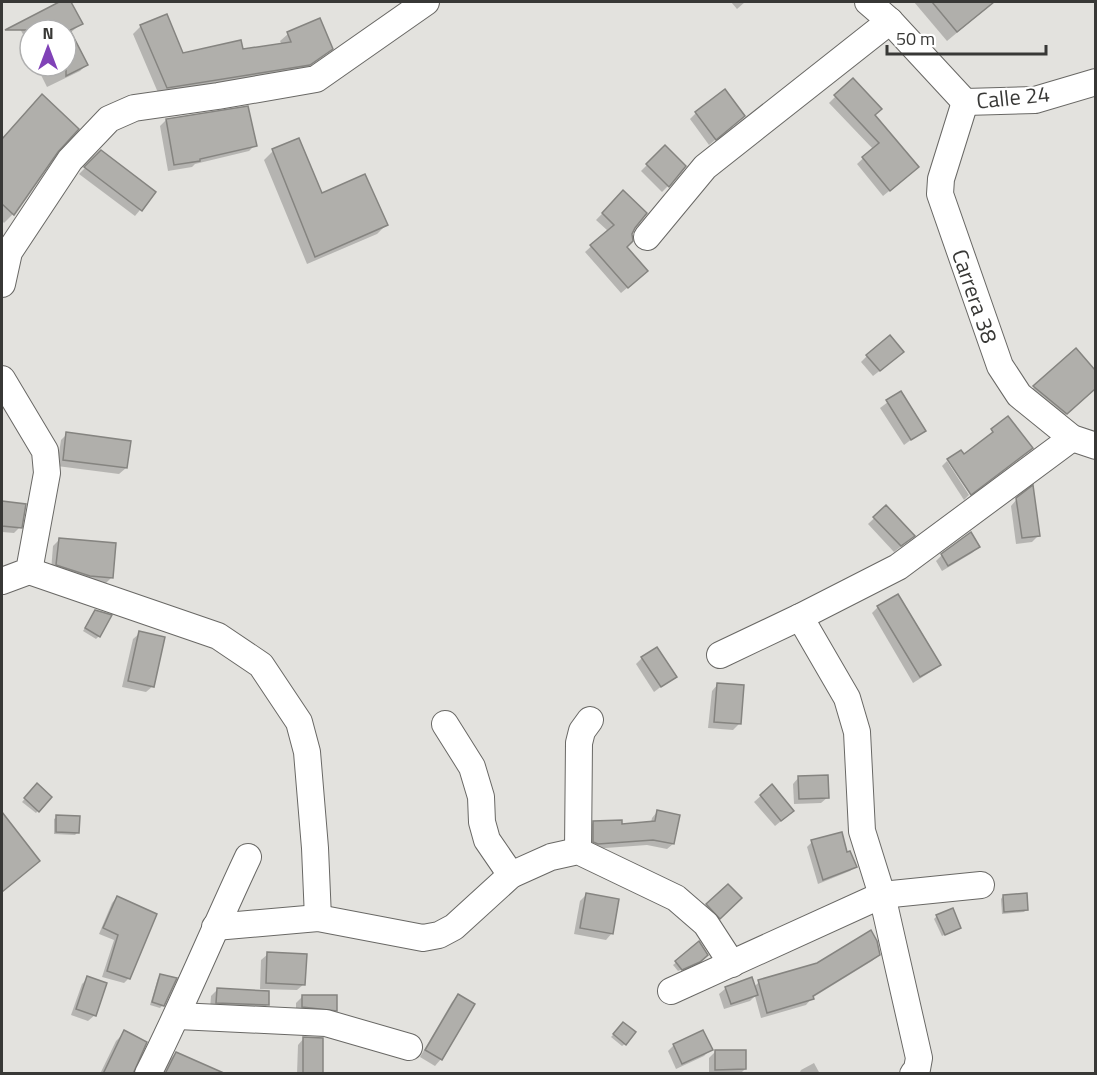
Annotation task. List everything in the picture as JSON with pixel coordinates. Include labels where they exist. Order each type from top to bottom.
[{"type":"street","points":[[2,284],[9,252],[70,160],[109,119],[134,108],[316,79],[426,2]]},
{"type":"street","points":[[868,2],[890,21],[965,102]]},
{"type":"street","points":[[647,237],[705,167],[890,21]]},
{"type":"street","name":"Calle 24","points":[[965,102],[1035,100],[1095,82]]},
{"type":"street","name":"Carrera 38","points":[[965,102],[941,179],[940,194],[1000,366],[1019,395],[1084,442]]},
{"type":"street","points":[[2,379],[45,451],[47,473],[30,571]]},
{"type":"street","points":[[720,655],[898,567],[1084,442]]},
{"type":"street","points":[[2,581],[30,571],[218,636],[261,665],[299,722],[307,752],[318,918]]},
{"type":"street","points":[[800,617],[847,698],[857,732],[862,831],[882,895],[919,1058],[917,1069],[913,1074]]},
{"type":"street","points":[[578,851],[579,743],[582,731],[590,720]]},
{"type":"street","points":[[445,724],[472,767],[481,797],[482,822],[487,840],[511,875]]},
{"type":"street","points":[[215,927],[318,918],[423,938],[439,935],[454,927],[511,875],[551,857],[578,851],[676,898],[706,924],[732,964]]},
{"type":"street","points":[[148,1074],[178,1016],[215,927],[248,857]]},
{"type":"street","points":[[672,991],[882,895],[981,885]]},
{"type":"street","points":[[178,1016],[326,1023],[409,1047]]},
{"type":"building","points":[[59,2],[71,2],[83,24],[78,26],[78,18],[28,18]]},
{"type":"building","points":[[932,2],[994,2],[957,32]]},
{"type":"building","points":[[167,14],[183,53],[241,40],[243,49],[291,42],[287,32],[320,18],[333,49],[310,65],[167,88],[140,25]]},
{"type":"building","points":[[18,23],[18,30],[5,30]]},
{"type":"building","points":[[78,46],[88,65],[78,70]]},
{"type":"building","points":[[853,78],[882,109],[875,115],[919,167],[890,191],[862,157],[879,143],[834,95]]},
{"type":"building","points":[[725,89],[745,116],[716,140],[695,112]]},
{"type":"building","points":[[42,94],[79,129],[58,152],[14,215],[2,204],[2,139]]},
{"type":"building","points":[[248,106],[257,146],[200,159],[200,161],[174,165],[166,119]]},
{"type":"building","points":[[299,138],[322,193],[365,174],[388,225],[315,257],[272,149]]},
{"type":"building","points":[[665,145],[686,166],[669,187],[646,164]]},
{"type":"building","points":[[101,150],[156,192],[142,211],[84,167]]},
{"type":"building","points":[[623,190],[647,213],[635,228],[632,234],[633,241],[627,247],[648,271],[628,288],[590,245],[614,225],[602,213]]},
{"type":"building","points":[[890,335],[904,352],[880,371],[866,355]]},
{"type":"building","points":[[1076,348],[1095,370],[1095,389],[1067,414],[1033,386]]},
{"type":"building","points":[[901,391],[926,431],[911,440],[886,400]]},
{"type":"building","points":[[1008,416],[1033,448],[971,495],[947,459],[961,450],[964,454],[993,432],[991,429]]},
{"type":"building","points":[[66,432],[131,441],[127,468],[63,460]]},
{"type":"building","points":[[1033,485],[1040,536],[1022,538],[1016,498]]},
{"type":"building","points":[[2,501],[26,504],[22,528],[2,526]]},
{"type":"building","points":[[886,505],[915,536],[901,546],[873,517]]},
{"type":"building","points":[[971,532],[980,547],[948,566],[941,554]]},
{"type":"building","points":[[59,538],[116,543],[113,578],[90,576],[56,565]]},
{"type":"building","points":[[898,594],[941,665],[920,677],[877,606]]},
{"type":"building","points":[[95,610],[112,615],[100,637],[85,628]]},
{"type":"building","points":[[139,631],[165,637],[154,687],[128,681]]},
{"type":"building","points":[[657,647],[677,677],[661,687],[641,657]]},
{"type":"building","points":[[717,683],[744,685],[741,724],[714,722]]},
{"type":"building","points":[[828,775],[829,798],[799,799],[798,776]]},
{"type":"building","points":[[37,783],[52,797],[39,812],[24,798]]},
{"type":"building","points":[[772,784],[794,811],[781,821],[760,795]]},
{"type":"building","points":[[657,810],[680,815],[674,844],[653,840],[598,844],[593,842],[593,821],[622,820],[622,824],[655,821]]},
{"type":"building","points":[[2,812],[40,861],[2,892]]},
{"type":"building","points":[[56,815],[80,816],[79,833],[56,832]]},
{"type":"building","points":[[842,832],[847,852],[850,851],[857,867],[823,880],[811,840]]},
{"type":"building","points":[[728,884],[742,898],[720,919],[706,904]]},
{"type":"building","points":[[586,893],[619,899],[613,934],[580,928]]},
{"type":"building","points":[[1027,893],[1028,910],[1004,912],[1003,895]]},
{"type":"building","points":[[117,896],[157,914],[130,979],[107,971],[118,935],[103,928]]},
{"type":"building","points":[[953,908],[961,928],[945,935],[936,915]]},
{"type":"building","points":[[871,930],[877,941],[880,955],[813,996],[814,999],[767,1013],[758,980],[817,963]]},
{"type":"building","points":[[699,941],[708,955],[700,962],[682,970],[675,961]]},
{"type":"building","points":[[267,952],[307,954],[305,985],[266,983]]},
{"type":"building","points":[[160,974],[177,978],[164,1006],[152,1002]]},
{"type":"building","points":[[87,976],[107,983],[96,1016],[76,1009]]},
{"type":"building","points":[[752,977],[758,995],[731,1004],[725,987]]},
{"type":"building","points":[[217,988],[269,991],[269,1005],[216,1003]]},
{"type":"building","points":[[458,994],[475,1004],[442,1060],[425,1050]]},
{"type":"building","points":[[302,995],[337,995],[337,1011],[302,1007]]},
{"type":"building","points":[[623,1022],[636,1032],[626,1045],[613,1034]]},
{"type":"building","points":[[124,1030],[147,1042],[133,1074],[103,1074]]},
{"type":"building","points":[[703,1030],[713,1050],[682,1064],[673,1044]]},
{"type":"building","points":[[303,1037],[323,1038],[323,1074],[303,1074]]},
{"type":"building","points":[[715,1050],[746,1050],[746,1069],[715,1070]]},
{"type":"building","points":[[176,1052],[226,1074],[165,1074]]}]
